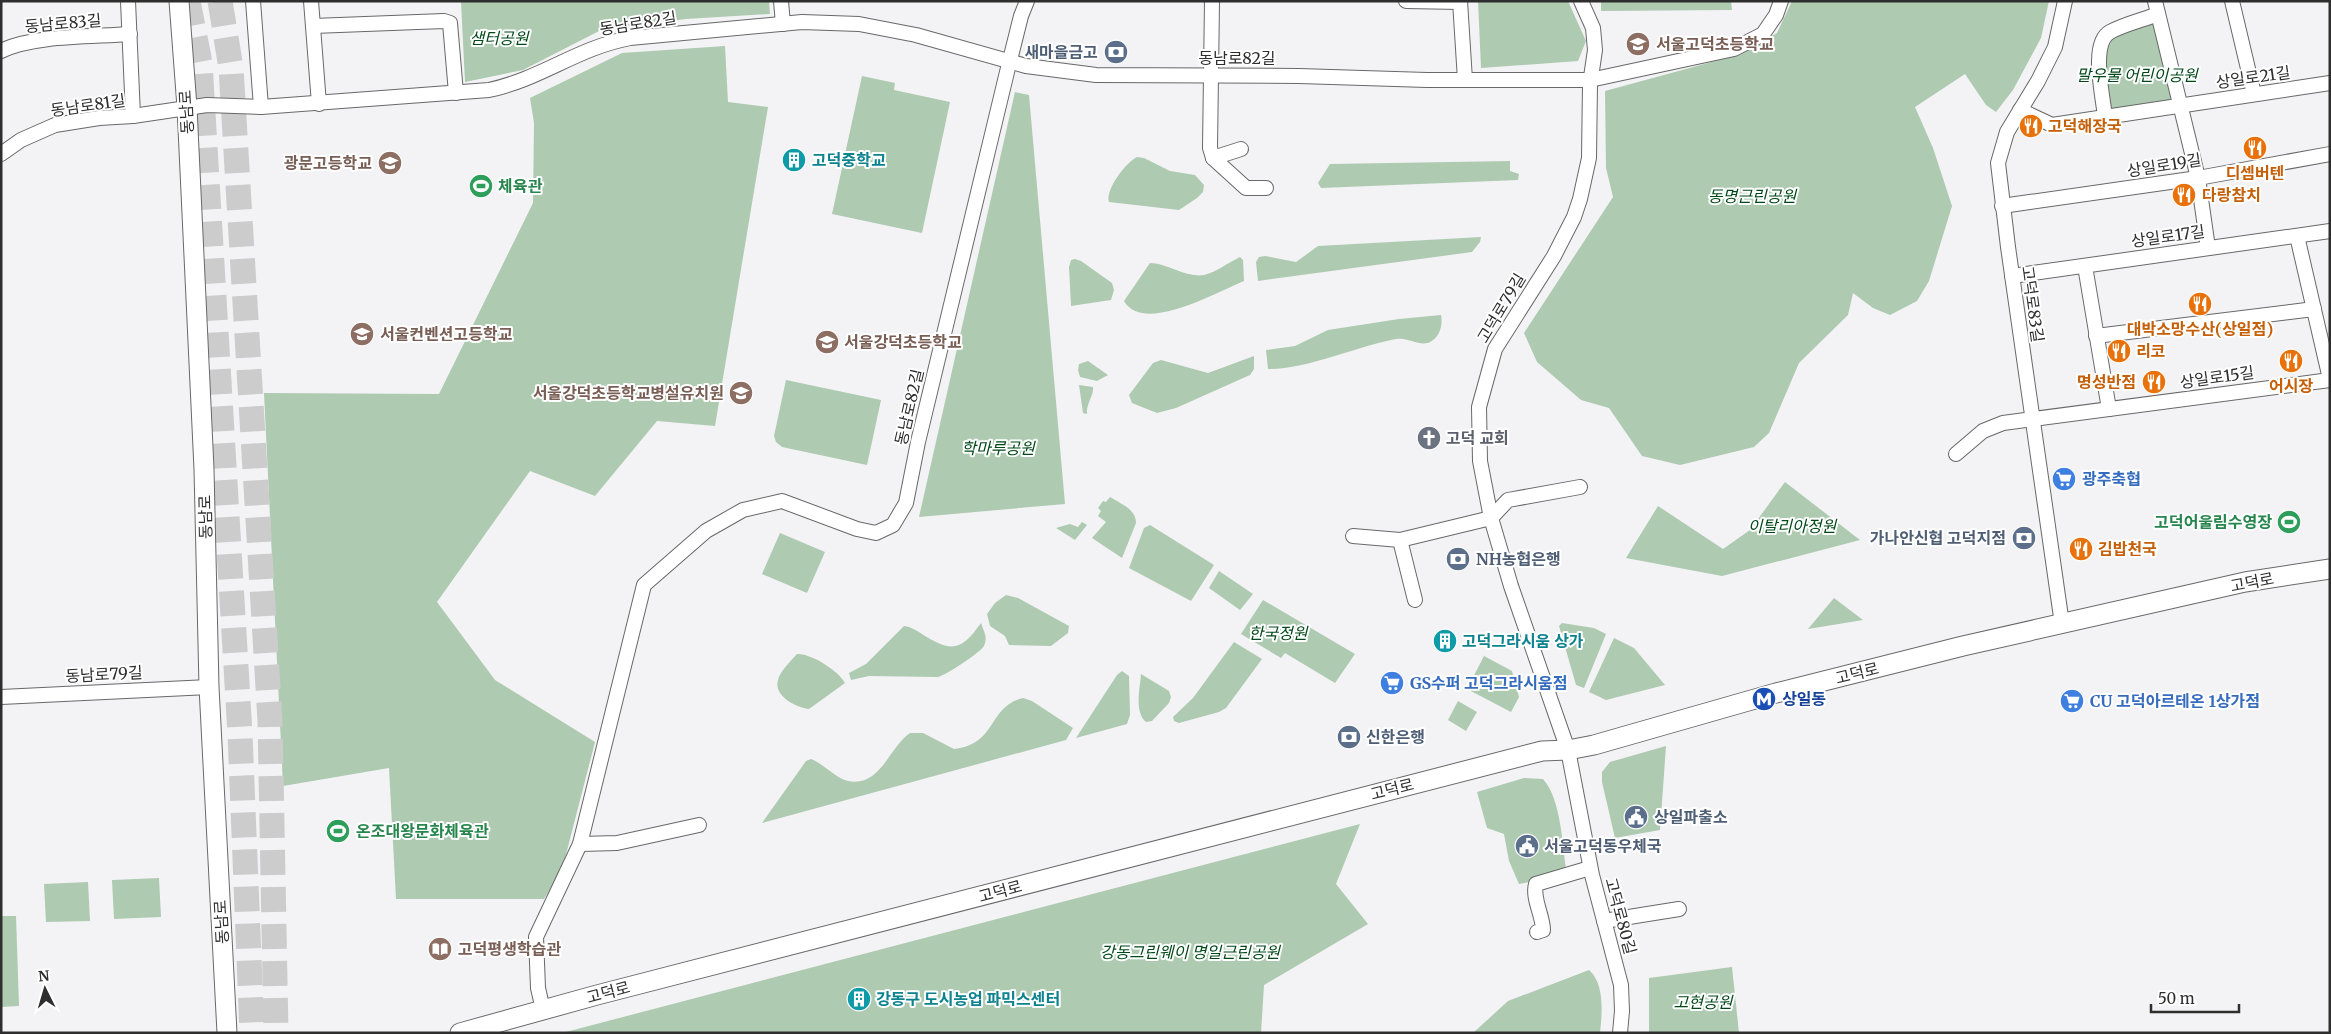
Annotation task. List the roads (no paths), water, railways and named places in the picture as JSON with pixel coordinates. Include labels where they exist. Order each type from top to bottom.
[{"type":"main road","name":"동남로","points":[[179,1],[204,469],[208,687],[227,1033]]},
{"type":"main road","name":"고덕로","points":[[460,1033],[1331,805],[1542,752],[1594,745],[1776,693],[2245,582],[2330,569]]},
{"type":"street","points":[[128,1],[133,116]]},
{"type":"street","points":[[253,1],[261,107]]},
{"type":"street","points":[[311,1],[319,104]]},
{"type":"street","points":[[781,1],[783,24]]},
{"type":"street","points":[[1010,61],[1021,16],[1027,1]]},
{"type":"street","points":[[1212,1],[1210,148],[1213,158],[1246,188],[1266,188]]},
{"type":"street","points":[[1406,1],[1460,2],[1464,80]]},
{"type":"street","name":"고덕로79길","points":[[1568,750],[1511,586],[1491,518],[1480,462],[1480,407],[1495,349],[1554,256],[1577,208],[1589,158],[1590,80],[1595,50],[1593,28],[1581,1]]},
{"type":"street","name":"동남로82길","points":[[186,107],[207,105],[261,107],[319,104],[456,93],[513,85],[575,54],[606,43],[802,22],[859,24],[916,35],[1010,61],[1056,71],[1096,75],[1590,80],[1734,49],[1763,34],[1776,15],[1781,1]]},
{"type":"street","name":"고덕로83길","points":[[2062,624],[2002,206],[1998,163],[2007,132],[2038,81],[2055,47],[2065,1]]},
{"type":"street","points":[[2232,1],[2254,94]]},
{"type":"street","points":[[2105,117],[2099,51],[2101,40],[2110,32],[2156,8],[2198,178],[2208,248]]},
{"type":"street","points":[[313,26],[444,21],[450,23],[456,93]]},
{"type":"street","name":"동남로83길","points":[[1,51],[12,46],[43,40],[130,34]]},
{"type":"street","name":"동남로82길","points":[[580,844],[644,584],[706,530],[743,510],[782,502],[876,533],[892,525],[906,503],[923,423],[1010,61]]},
{"type":"street","name":"상일로21길","points":[[2020,110],[2052,125],[2330,83]]},
{"type":"street","name":"동남로81길","points":[[1,154],[21,140],[55,125],[133,116],[186,107]]},
{"type":"street","points":[[1213,158],[1241,149]]},
{"type":"street","name":"상일로19길","points":[[2002,206],[2198,178],[2330,154]]},
{"type":"street","name":"상일로17길","points":[[2012,276],[2330,231]]},
{"type":"street","name":"상일로15길","points":[[1956,454],[1983,431],[2003,424],[2330,379],[2297,236]]},
{"type":"street","points":[[2085,266],[2109,409]]},
{"type":"street","points":[[2096,336],[2314,308]]},
{"type":"street","points":[[1352,536],[1400,540],[1491,518],[1508,500],[1580,487]]},
{"type":"street","points":[[1400,540],[1414,600]]},
{"type":"street","name":"동남로79길","points":[[1,697],[208,687]]},
{"type":"street","name":"고덕로80길","points":[[1568,750],[1590,868],[1621,985],[1622,1011],[1620,1033]]},
{"type":"street","points":[[543,1010],[538,988],[536,937],[580,844],[617,843],[699,825]]},
{"type":"street","points":[[1537,932],[1543,930],[1543,924],[1534,890],[1536,884],[1590,868]]},
{"type":"street","points":[[1604,921],[1679,909]]},
{"type":"tunnel","points":[[188,1],[200,63],[240,734],[252,1033]]},
{"type":"tunnel","points":[[220,1],[231,68],[270,721],[276,1033]]},
{"type":"place","name":"서울고덕초등학교","points":[[1638,44]]},
{"type":"place","name":"새마을금고","points":[[1116,52]]},
{"type":"place","name":"고덕해장국","points":[[2031,126]]},
{"type":"place","name":"디셈버텐","points":[[2255,148]]},
{"type":"place","name":"고덕중학교","points":[[794,160]]},
{"type":"place","name":"광문고등학교","points":[[390,163]]},
{"type":"place","name":"체육관","points":[[481,186]]},
{"type":"place","name":"다랑참치","points":[[2184,195]]},
{"type":"place","name":"대박소망수산(상일점)","points":[[2200,304]]},
{"type":"place","name":"서울컨벤션고등학교","points":[[362,334]]},
{"type":"place","name":"서울강덕초등학교","points":[[827,342]]},
{"type":"place","name":"리코","points":[[2119,351]]},
{"type":"place","name":"어시장","points":[[2291,361]]},
{"type":"place","name":"명성반점","points":[[2154,382]]},
{"type":"place","name":"서울강덕초등학교병설유치원","points":[[741,393]]},
{"type":"place","name":"고덕 교회","points":[[1429,438]]},
{"type":"place","name":"광주축협","points":[[2064,479]]},
{"type":"place","name":"고덕어울림수영장","points":[[2289,522]]},
{"type":"place","name":"가나안신협 고덕지점","points":[[2024,538]]},
{"type":"place","name":"김밥천국","points":[[2081,549]]},
{"type":"place","name":"NH농협은행","points":[[1458,559]]},
{"type":"place","name":"고덕그라시움 상가","points":[[1445,641]]},
{"type":"place","name":"GS수퍼 고덕그라시움점","points":[[1392,683]]},
{"type":"place","name":"상일동","points":[[1764,699]]},
{"type":"place","name":"CU 고덕아르테온 1상가점","points":[[2072,701]]},
{"type":"place","name":"신한은행","points":[[1349,737]]},
{"type":"place","name":"상일파출소","points":[[1636,817]]},
{"type":"place","name":"온조대왕문화체육관","points":[[338,831]]},
{"type":"place","name":"서울고덕동우체국","points":[[1527,846]]},
{"type":"place","name":"고덕평생학습관","points":[[440,949]]},
{"type":"place","name":"강동구 도시농업 파믹스센터","points":[[859,999]]},
{"type":"park label","name":"샘터공원","points":[[499,38]]},
{"type":"park label","name":"말우물 어린이공원","points":[[2137,75]]},
{"type":"park label","name":"동명근린공원","points":[[1752,196]]},
{"type":"park label","name":"학마루공원","points":[[998,448]]},
{"type":"park label","name":"이탈리아정원","points":[[1792,526]]},
{"type":"park label","name":"한국정원","points":[[1278,633]]},
{"type":"park label","name":"강동그린웨이 명일근린공원","points":[[1190,952]]},
{"type":"park label","name":"고현공원","points":[[1703,1002]]}]
